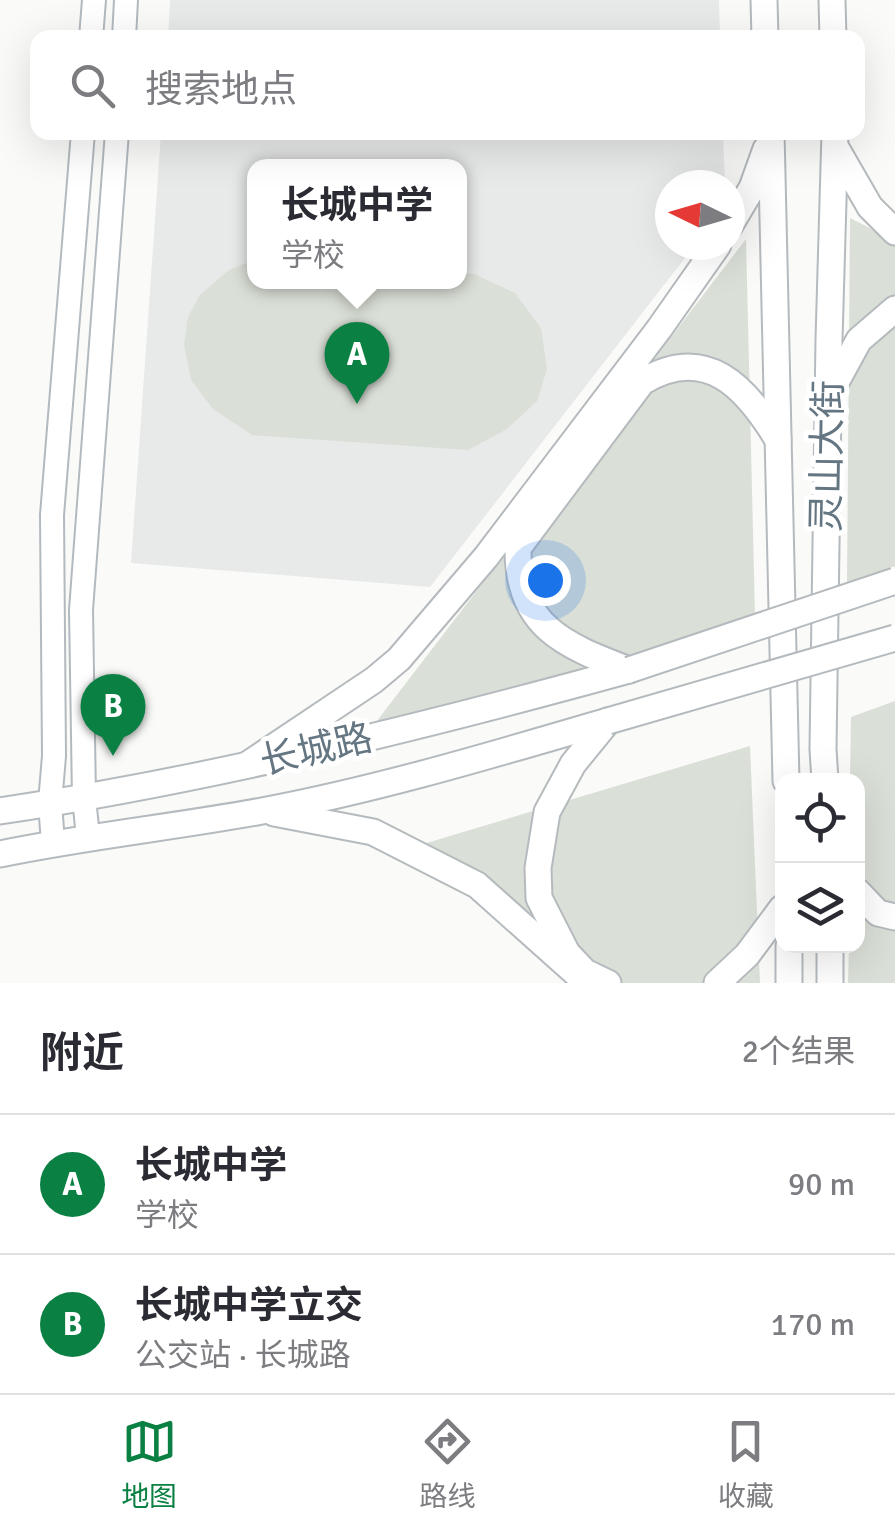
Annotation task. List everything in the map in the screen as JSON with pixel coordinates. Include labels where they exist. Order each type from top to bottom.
[{"type":"main road","points":[[92,30],[94,0]]},
{"type":"main road","points":[[124,30],[126,0]]},
{"type":"main road","points":[[764,0],[766,30]]},
{"type":"main road","points":[[832,0],[833,30]]},
{"type":"main road","points":[[53,843],[52,515],[82,140]]},
{"type":"main road","points":[[88,837],[81,610],[115,140]]},
{"type":"main road","points":[[745,200],[769,140]]},
{"type":"main road","name":"灵山大街","points":[[771,140],[786,773]]},
{"type":"main road","points":[[836,140],[870,207],[895,232]]},
{"type":"main road","name":"灵山大街","points":[[824,773],[828,398],[836,140]]},
{"type":"main road","points":[[247,765],[399,659],[486,557],[707,260]]},
{"type":"main road","points":[[828,398],[859,340],[895,309]]},
{"type":"main road","points":[[628,670],[589,654],[543,627],[524,598],[518,548],[642,382],[665,368],[699,367],[730,381],[756,402],[779,441]]},
{"type":"main road","name":"长城路","points":[[0,810],[84,798],[247,765],[499,706],[628,670],[895,581]]},
{"type":"main road","name":"长城路","points":[[0,854],[264,811],[452,766],[895,638]]},
{"type":"main road","points":[[608,722],[573,764],[547,812],[538,868],[538,898],[567,953],[585,972],[608,983]]},
{"type":"main road","points":[[264,811],[373,832],[477,885],[586,983]]},
{"type":"main road","points":[[865,899],[878,913],[895,917]]},
{"type":"main road","points":[[717,983],[747,955],[775,917]]},
{"type":"main road","points":[[789,953],[789,983]]},
{"type":"main road","points":[[830,953],[830,983]]},
{"type":"shaded area","points":[[170,0],[719,0],[720,30],[168,30]]},
{"type":"shaded area","points":[[161,140],[723,140],[724,170],[655,170],[655,260],[683,260],[430,587],[131,563]]},
{"type":"shaded area","points":[[850,218],[895,241],[895,566],[847,583]]},
{"type":"shaded area","points":[[745,240],[755,616],[357,747],[730,260],[745,260]]},
{"type":"shaded area","points":[[247,263],[247,289],[467,289],[467,274],[474,274],[515,293],[541,328],[547,369],[537,401],[507,429],[468,450],[252,435],[213,409],[191,380],[184,344],[188,317],[200,295],[229,270]]},
{"type":"shaded area","points":[[895,701],[895,983],[848,983],[849,953],[865,953],[865,773],[850,773],[851,717]]},
{"type":"shaded area","points":[[750,746],[760,983],[591,983],[469,890],[400,851]]},
{"type":"place","name":"长城中学","points":[[357,404]]},
{"type":"place","name":"长城中学立交","points":[[113,756]]}]
